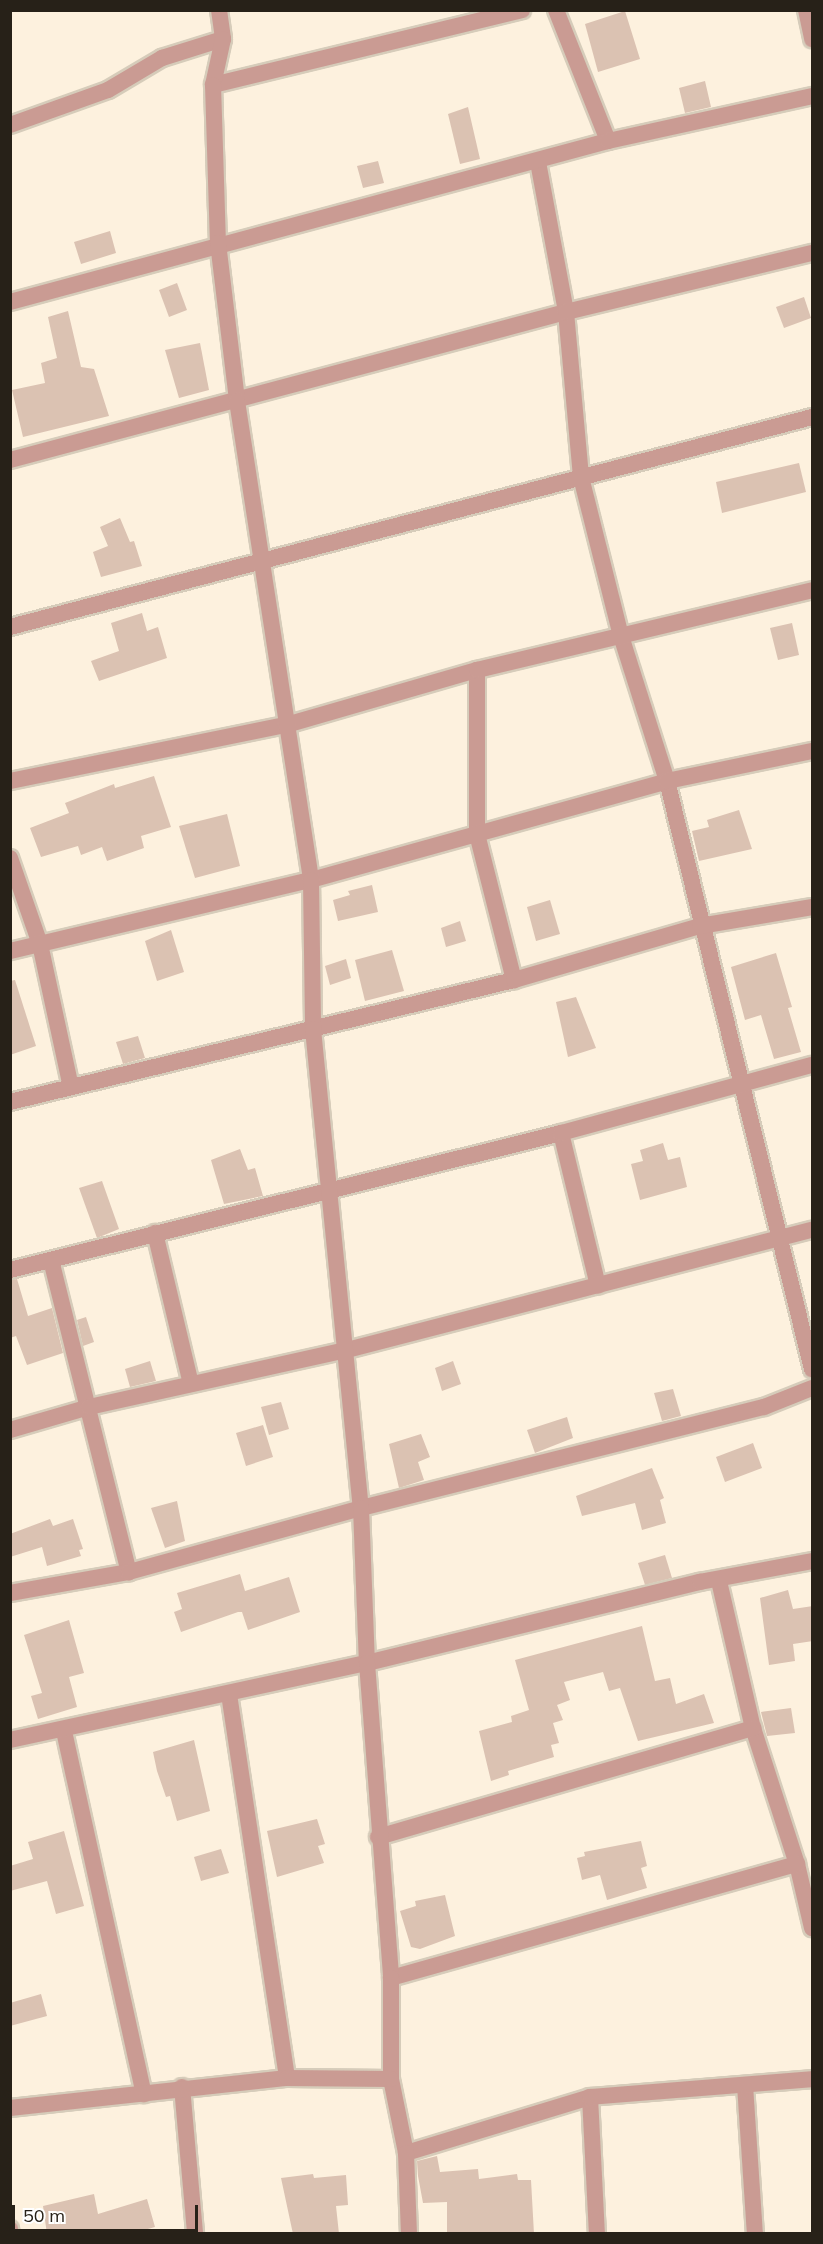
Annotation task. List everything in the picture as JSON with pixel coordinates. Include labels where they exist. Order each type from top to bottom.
[{"type":"street","points":[[219,10],[223,39],[213,86],[218,243],[237,401],[311,880],[313,1029],[347,1350],[361,1508],[367,1663],[378,1837],[391,1977],[391,2079],[406,2152],[410,2234]]},
{"type":"street","points":[[213,86],[522,10]]},
{"type":"street","points":[[556,10],[608,141]]},
{"type":"street","points":[[806,10],[813,39]]},
{"type":"street","points":[[10,125],[108,90],[162,58],[223,39]]},
{"type":"street","points":[[10,302],[218,243],[538,162],[608,141],[813,96]]},
{"type":"street","points":[[538,162],[566,312],[581,477],[621,636],[667,781],[700,926],[813,1369]]},
{"type":"street","points":[[10,460],[566,312],[813,254]]},
{"type":"street","points":[[10,627],[813,417]]},
{"type":"street","points":[[10,782],[286,725],[477,670],[813,590]]},
{"type":"street","points":[[477,670],[477,834],[514,980]]},
{"type":"street","points":[[10,951],[311,880],[667,781],[813,751]]},
{"type":"street","points":[[10,858],[40,944],[71,1087]]},
{"type":"street","points":[[10,1102],[514,980],[700,926],[813,907]]},
{"type":"street","points":[[10,1270],[561,1133],[740,1082],[813,1065]]},
{"type":"street","points":[[561,1133],[598,1286]]},
{"type":"street","points":[[10,1430],[89,1407],[347,1350],[813,1230]]},
{"type":"street","points":[[155,1233],[191,1384]]},
{"type":"street","points":[[51,1260],[129,1572]]},
{"type":"street","points":[[10,1593],[129,1572],[361,1508],[764,1407],[813,1388]]},
{"type":"street","points":[[10,1740],[64,1731],[367,1663],[700,1582],[719,1581],[813,1561]]},
{"type":"street","points":[[719,1581],[753,1728],[797,1864],[813,1928]]},
{"type":"street","points":[[229,1694],[287,2078]]},
{"type":"street","points":[[378,1837],[753,1728]]},
{"type":"street","points":[[64,1731],[144,2094]]},
{"type":"street","points":[[391,1977],[797,1864]]},
{"type":"street","points":[[10,2108],[287,2078],[391,2079]]},
{"type":"street","points":[[406,2152],[590,2097],[813,2079]]},
{"type":"street","points":[[745,2085],[755,2234]]},
{"type":"street","points":[[182,2088],[195,2234]]},
{"type":"street","points":[[590,2097],[597,2234]]},
{"type":"building","points":[[625,11],[640,59],[598,72],[585,24]]},
{"type":"building","points":[[705,81],[711,107],[685,113],[679,88]]},
{"type":"building","points":[[468,107],[480,159],[460,164],[448,114]]},
{"type":"building","points":[[378,161],[384,183],[363,188],[357,166]]},
{"type":"building","points":[[110,231],[116,253],[81,264],[74,242]]},
{"type":"building","points":[[177,283],[187,310],[169,317],[159,290]]},
{"type":"building","points":[[804,297],[811,318],[784,328],[776,307]]},
{"type":"building","points":[[68,311],[81,367],[94,369],[109,416],[23,437],[12,390],[45,383],[41,363],[57,358],[48,317]]},
{"type":"building","points":[[200,343],[209,390],[179,398],[165,350]]},
{"type":"building","points":[[799,463],[806,492],[722,513],[716,482]]},
{"type":"building","points":[[120,518],[130,542],[134,541],[142,566],[101,577],[93,552],[108,546],[100,527]]},
{"type":"building","points":[[142,613],[147,631],[158,627],[167,658],[99,681],[91,661],[119,651],[111,623]]},
{"type":"building","points":[[792,623],[799,655],[778,660],[770,628]]},
{"type":"building","points":[[154,776],[171,827],[141,836],[144,848],[107,861],[102,847],[81,855],[78,846],[41,857],[30,828],[69,813],[65,803],[114,784],[115,788]]},
{"type":"building","points":[[739,810],[752,849],[699,861],[692,831],[709,827],[707,820]]},
{"type":"building","points":[[227,814],[240,866],[195,878],[179,826]]},
{"type":"building","points":[[372,885],[378,912],[338,921],[333,900],[350,895],[348,891]]},
{"type":"building","points":[[550,900],[560,934],[536,941],[527,907]]},
{"type":"building","points":[[460,921],[466,941],[446,947],[441,928]]},
{"type":"building","points":[[171,930],[184,972],[157,981],[145,941]]},
{"type":"building","points":[[392,950],[404,991],[365,1001],[355,960]]},
{"type":"building","points":[[776,953],[792,1007],[788,1008],[801,1052],[774,1059],[761,1015],[745,1020],[731,967]]},
{"type":"building","points":[[346,959],[351,978],[330,985],[325,966]]},
{"type":"building","points":[[15,980],[36,1046],[10,1055],[10,981]]},
{"type":"building","points":[[576,997],[596,1048],[568,1057],[556,1002]]},
{"type":"building","points":[[138,1036],[145,1058],[123,1064],[116,1042]]},
{"type":"building","points":[[663,1143],[668,1160],[680,1157],[687,1187],[640,1200],[631,1164],[643,1161],[640,1150]]},
{"type":"building","points":[[240,1149],[248,1170],[255,1168],[263,1196],[224,1204],[211,1160]]},
{"type":"building","points":[[102,1181],[119,1229],[97,1238],[79,1188]]},
{"type":"building","points":[[17,1279],[28,1316],[52,1308],[63,1353],[27,1365],[16,1336],[10,1338],[10,1280]]},
{"type":"building","points":[[86,1317],[94,1342],[83,1346],[77,1320]]},
{"type":"building","points":[[150,1361],[156,1381],[130,1387],[125,1369]]},
{"type":"building","points":[[453,1361],[461,1384],[442,1391],[435,1368]]},
{"type":"building","points":[[673,1389],[681,1416],[662,1421],[654,1393]]},
{"type":"building","points":[[281,1402],[289,1429],[269,1435],[261,1407]]},
{"type":"building","points":[[567,1417],[573,1438],[535,1453],[527,1430]]},
{"type":"building","points":[[263,1425],[273,1457],[246,1466],[236,1433]]},
{"type":"building","points":[[421,1434],[430,1457],[418,1462],[424,1480],[399,1488],[389,1444]]},
{"type":"building","points":[[753,1443],[762,1468],[725,1482],[716,1457]]},
{"type":"building","points":[[652,1468],[664,1498],[660,1500],[666,1523],[642,1530],[635,1503],[582,1516],[576,1496]]},
{"type":"building","points":[[177,1501],[185,1541],[165,1548],[151,1508]]},
{"type":"building","points":[[50,1519],[53,1526],[73,1519],[83,1549],[79,1550],[81,1556],[47,1566],[42,1547],[10,1557],[10,1534]]},
{"type":"building","points":[[665,1555],[672,1578],[645,1585],[638,1563]]},
{"type":"building","points":[[240,1574],[245,1591],[289,1577],[300,1612],[248,1630],[242,1612],[238,1612],[181,1632],[174,1612],[182,1609],[177,1593]]},
{"type":"building","points":[[788,1590],[793,1609],[813,1606],[813,1641],[793,1644],[795,1661],[769,1665],[760,1598]]},
{"type":"building","points":[[69,1620],[84,1673],[69,1677],[77,1707],[38,1719],[31,1696],[42,1693],[24,1635]]},
{"type":"building","points":[[642,1626],[655,1681],[670,1678],[676,1704],[704,1694],[714,1723],[638,1741],[620,1688],[609,1691],[603,1672],[564,1682],[570,1700],[557,1705],[563,1720],[553,1723],[559,1743],[551,1745],[554,1757],[508,1771],[509,1775],[491,1781],[479,1731],[512,1722],[511,1716],[529,1710],[515,1660]]},
{"type":"building","points":[[791,1708],[795,1733],[767,1736],[761,1712]]},
{"type":"building","points":[[194,1740],[210,1811],[177,1821],[170,1796],[166,1797],[153,1752]]},
{"type":"building","points":[[317,1819],[325,1844],[318,1846],[324,1863],[277,1877],[267,1831]]},
{"type":"building","points":[[64,1831],[84,1906],[56,1914],[47,1881],[10,1891],[10,1866],[33,1859],[28,1842]]},
{"type":"building","points":[[641,1841],[647,1866],[641,1868],[647,1888],[607,1900],[600,1875],[582,1880],[577,1858],[585,1856],[584,1852]]},
{"type":"building","points":[[221,1849],[229,1873],[201,1881],[194,1857]]},
{"type":"building","points":[[445,1895],[455,1936],[420,1949],[411,1947],[400,1911],[416,1906],[415,1901]]},
{"type":"building","points":[[41,1994],[47,2016],[10,2026],[10,2003]]},
{"type":"building","points":[[437,2156],[440,2172],[478,2169],[479,2179],[517,2174],[518,2180],[531,2180],[534,2234],[447,2232],[447,2202],[423,2203],[418,2176],[417,2161]]},
{"type":"building","points":[[313,2174],[314,2178],[346,2175],[348,2205],[336,2206],[339,2234],[293,2234],[281,2178]]},
{"type":"building","points":[[94,2194],[98,2214],[147,2199],[155,2227],[130,2234],[47,2234],[43,2206]]}]
